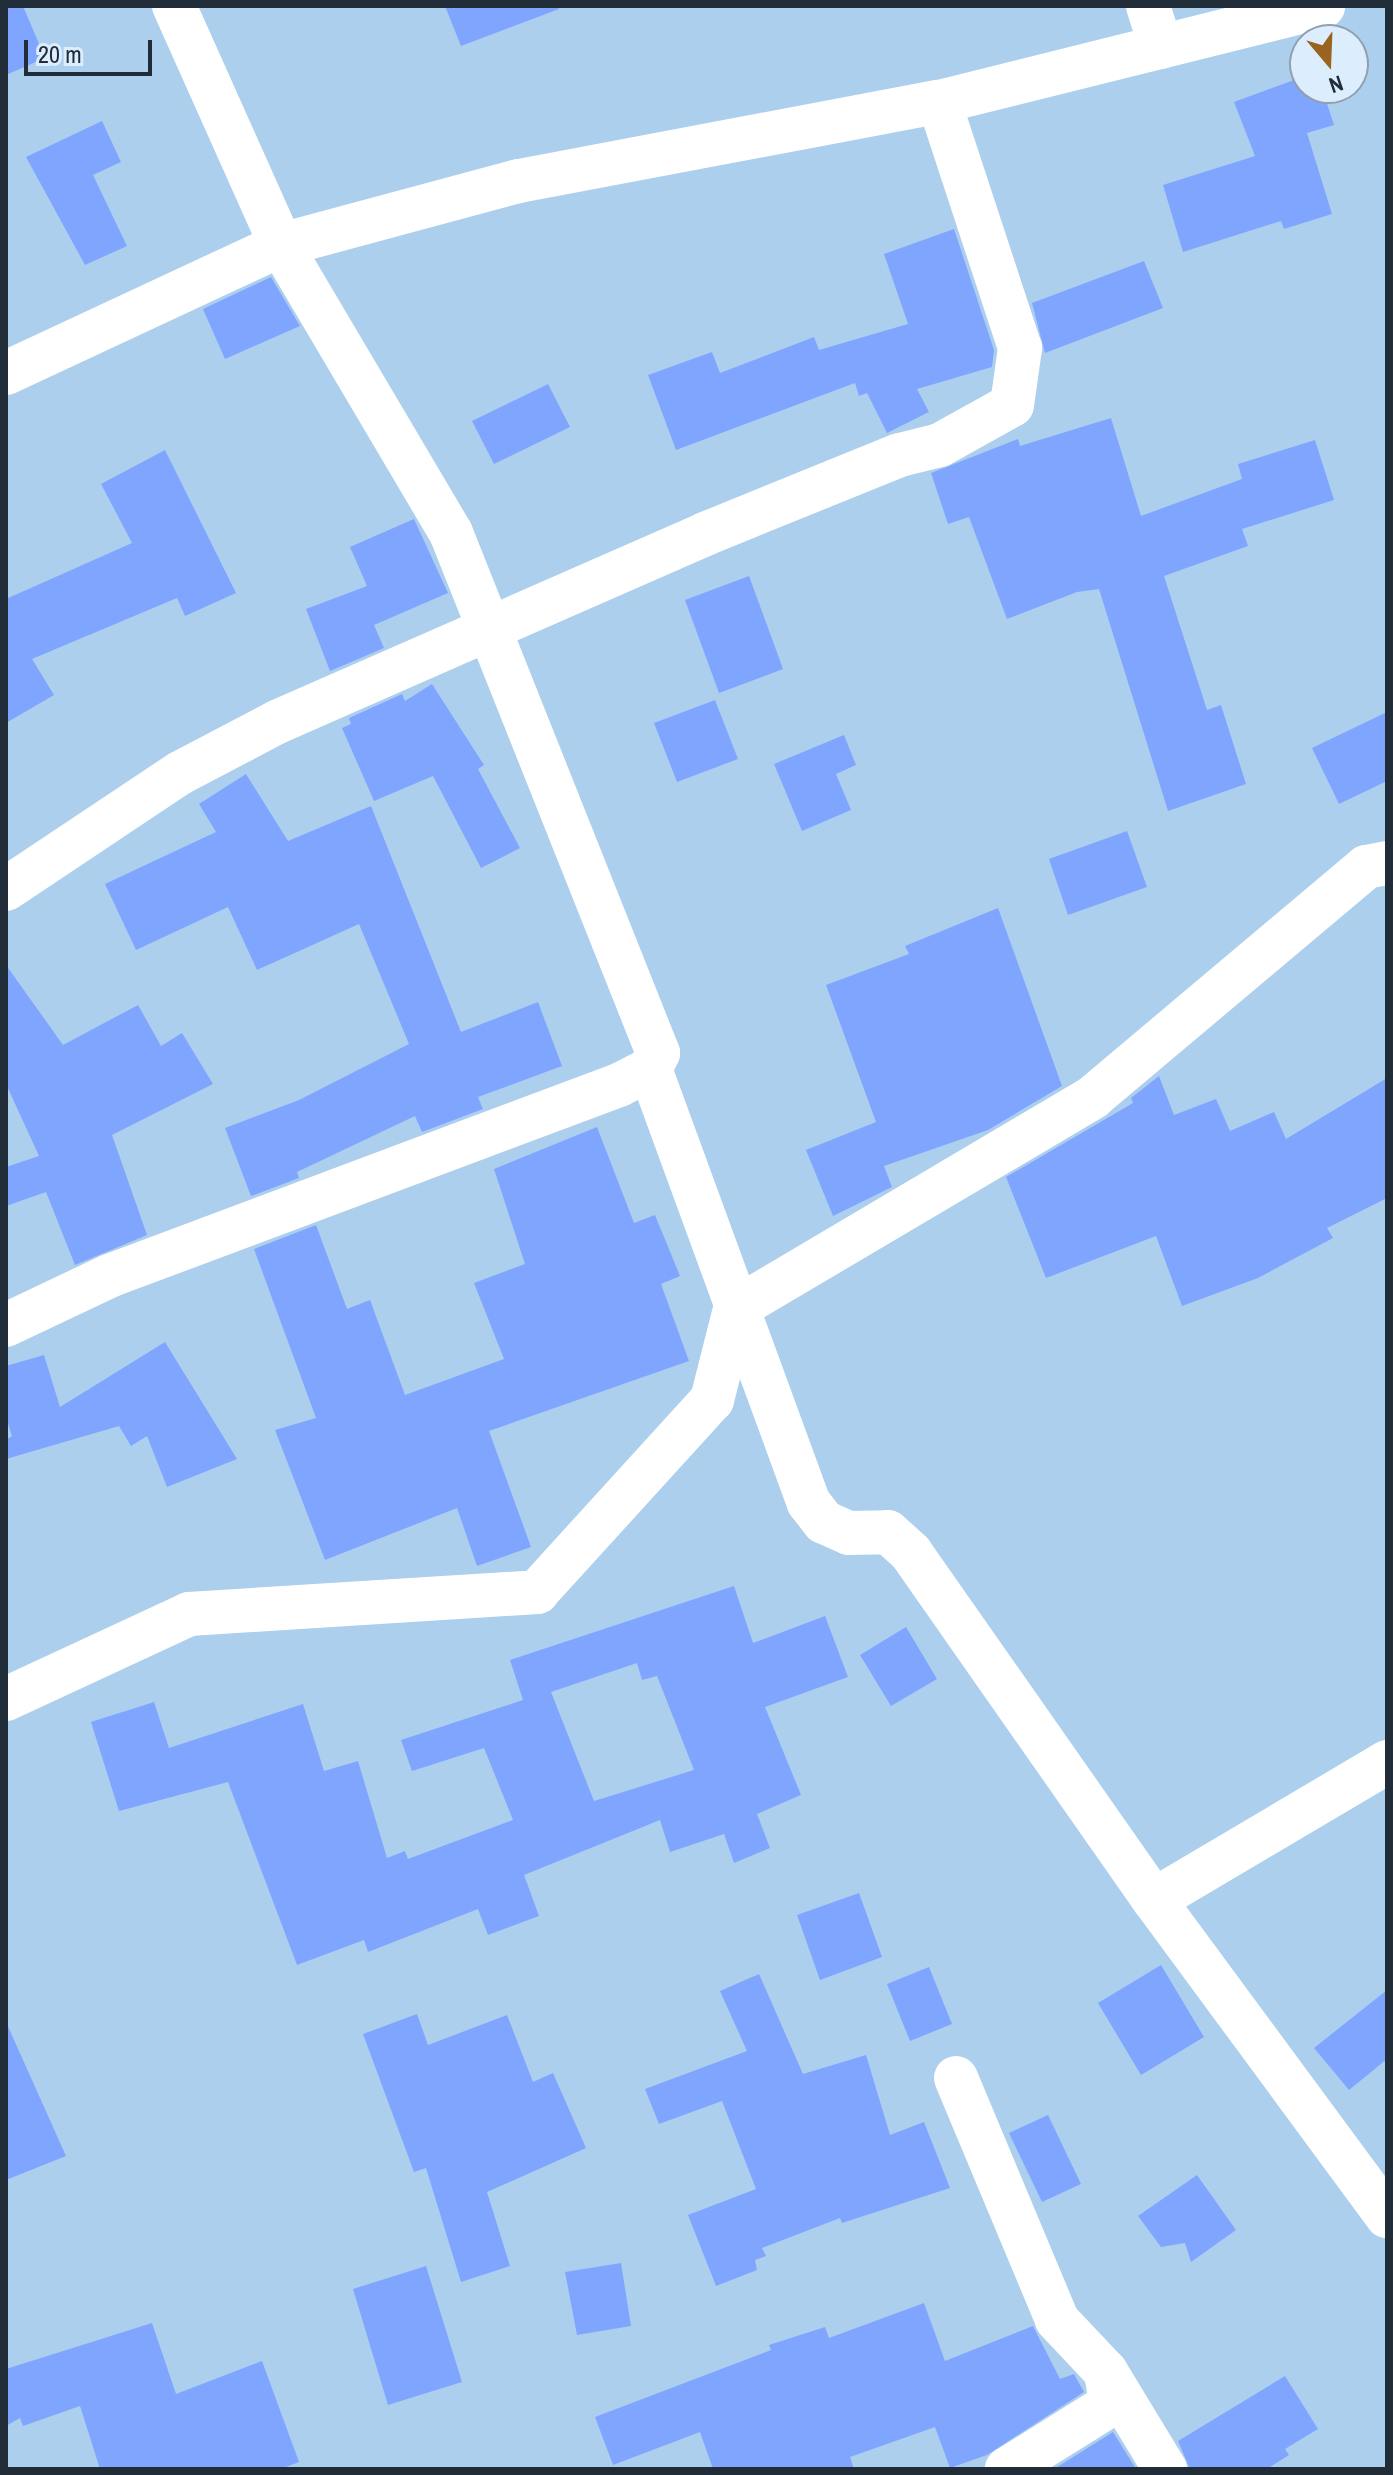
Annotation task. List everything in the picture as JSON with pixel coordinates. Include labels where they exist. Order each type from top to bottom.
[{"type":"street","points":[[6,1325],[109,1276],[650,1069],[658,1053],[492,628],[451,533],[281,245],[174,6]]},
{"type":"street","points":[[1148,6],[1161,47]]},
{"type":"street","points":[[6,373],[281,245],[519,181],[939,102],[1323,6]]},
{"type":"street","points":[[6,889],[180,773],[277,722],[872,466],[940,445],[1012,405],[1020,348],[939,102]]},
{"type":"street","points":[[6,1699],[189,1614],[537,1592],[712,1400],[735,1309],[1093,1097],[1366,867],[1387,863]]},
{"type":"street","points":[[650,1069],[735,1309],[809,1503],[824,1522],[849,1533],[888,1532],[911,1553],[1154,1900],[1387,2216]]},
{"type":"street","points":[[1154,1900],[1387,1762]]},
{"type":"street","points":[[956,2078],[1057,2320],[1106,2372],[1165,2469]]},
{"type":"street","points":[[1007,2469],[1111,2404],[1106,2372]]},
{"type":"building","points":[[6,6],[23,6],[45,58],[6,75]]},
{"type":"building","points":[[445,6],[558,6],[559,9],[461,46]]},
{"type":"building","points":[[1289,82],[1289,104],[1327,104],[1334,125],[1307,133],[1332,214],[1284,229],[1281,221],[1183,252],[1163,185],[1255,156],[1234,102]]},
{"type":"building","points":[[102,121],[121,162],[93,175],[127,246],[85,265],[26,157]]},
{"type":"building","points":[[954,229],[994,350],[992,367],[917,389],[929,412],[887,433],[867,393],[859,396],[855,383],[676,450],[648,375],[712,352],[720,373],[814,337],[819,350],[908,324],[884,254]]},
{"type":"building","points":[[1144,261],[1163,308],[1045,353],[1032,303]]},
{"type":"building","points":[[271,277],[300,326],[225,359],[203,309]]},
{"type":"building","points":[[548,384],[570,427],[494,464],[472,421]]},
{"type":"building","points":[[1111,418],[1141,516],[1242,479],[1238,464],[1315,440],[1334,500],[1242,529],[1248,546],[1164,576],[1207,710],[1221,705],[1246,784],[1168,811],[1099,589],[1077,592],[1007,619],[969,517],[948,524],[931,473],[1018,439],[1020,446]]},
{"type":"building","points":[[165,450],[236,593],[185,616],[177,598],[32,659],[54,695],[6,723],[6,599],[132,543],[101,484]]},
{"type":"building","points":[[414,519],[448,593],[374,625],[384,648],[330,671],[306,609],[367,586],[350,547]]},
{"type":"building","points":[[749,576],[783,669],[719,693],[685,600]]},
{"type":"building","points":[[432,684],[484,765],[478,769],[520,848],[481,868],[433,776],[374,801],[342,728],[351,724],[349,718],[402,694],[405,701]]},
{"type":"building","points":[[715,700],[738,759],[677,782],[654,723]]},
{"type":"building","points":[[1387,712],[1387,781],[1339,804],[1312,748]]},
{"type":"building","points":[[844,735],[856,765],[836,774],[851,810],[802,831],[774,764]]},
{"type":"building","points":[[246,774],[288,841],[371,806],[461,1032],[538,1002],[562,1066],[478,1097],[483,1109],[422,1132],[415,1116],[297,1172],[299,1178],[251,1196],[225,1128],[299,1100],[409,1044],[359,924],[257,970],[228,907],[136,950],[105,884],[216,832],[199,804]]},
{"type":"building","points":[[1127,831],[1147,887],[1068,915],[1049,859]]},
{"type":"building","points":[[998,908],[1062,1086],[988,1130],[884,1166],[892,1187],[833,1216],[806,1150],[876,1122],[826,985],[909,954],[905,946]]},
{"type":"building","points":[[6,965],[63,1045],[138,1005],[161,1046],[182,1033],[213,1084],[112,1135],[147,1235],[75,1265],[46,1192],[6,1206],[6,1167],[39,1156],[6,1084]]},
{"type":"building","points":[[1159,1076],[1174,1115],[1216,1099],[1230,1131],[1274,1112],[1286,1139],[1387,1078],[1387,1198],[1327,1228],[1333,1238],[1258,1278],[1182,1306],[1156,1236],[1046,1278],[1006,1177],[1133,1103],[1131,1098]]},
{"type":"building","points":[[597,1127],[634,1223],[655,1215],[680,1276],[661,1284],[689,1361],[489,1431],[531,1547],[477,1566],[457,1508],[325,1560],[275,1430],[316,1418],[254,1249],[316,1225],[347,1309],[370,1300],[405,1395],[504,1359],[474,1283],[525,1264],[494,1169]]},
{"type":"building","points":[[165,1342],[237,1459],[167,1487],[147,1436],[131,1446],[119,1426],[6,1459],[6,1440],[12,1436],[6,1417],[6,1366],[44,1355],[60,1407]]},
{"type":"building","points":[[734,1586],[753,1643],[825,1616],[848,1677],[765,1707],[801,1795],[757,1814],[770,1848],[734,1863],[724,1834],[670,1852],[660,1820],[524,1875],[539,1916],[488,1935],[478,1909],[368,1952],[364,1940],[297,1965],[228,1782],[119,1811],[91,1722],[154,1702],[169,1748],[303,1704],[324,1771],[358,1761],[387,1858],[405,1851],[408,1859],[513,1820],[484,1748],[412,1771],[401,1740],[523,1700],[510,1660]],"holes":[[[637,1663],[642,1680],[657,1676],[694,1770],[594,1801],[551,1692]]]},
{"type":"building","points":[[906,1627],[937,1679],[891,1706],[860,1655]]},
{"type":"building","points":[[859,1893],[882,1957],[820,1980],[797,1915]]},
{"type":"building","points":[[1161,1965],[1204,2037],[1141,2075],[1098,2003]]},
{"type":"building","points":[[929,1967],[952,2024],[910,2041],[887,1984]]},
{"type":"building","points":[[759,1974],[803,2074],[866,2055],[890,2135],[924,2122],[950,2188],[842,2223],[840,2218],[762,2248],[766,2256],[755,2260],[757,2270],[716,2286],[688,2215],[756,2189],[722,2101],[659,2124],[645,2089],[747,2051],[720,1991]]},
{"type":"building","points":[[1387,1990],[1387,2059],[1349,2090],[1314,2048]]},
{"type":"building","points":[[417,2014],[428,2045],[507,2015],[533,2082],[553,2073],[586,2148],[487,2192],[510,2266],[461,2282],[426,2168],[414,2172],[363,2034]]},
{"type":"building","points":[[6,2022],[66,2156],[6,2180]]},
{"type":"building","points":[[1048,2115],[1081,2184],[1042,2202],[1009,2133]]},
{"type":"building","points":[[1197,2175],[1236,2230],[1191,2262],[1185,2243],[1161,2247],[1138,2216]]},
{"type":"building","points":[[621,2263],[631,2326],[577,2335],[565,2272]]},
{"type":"building","points":[[426,2266],[462,2382],[388,2405],[353,2289]]},
{"type":"building","points":[[924,2303],[945,2361],[1033,2326],[1060,2379],[1074,2374],[1084,2392],[987,2455],[950,2468],[935,2427],[850,2457],[854,2469],[713,2469],[700,2432],[613,2465],[595,2417],[771,2350],[769,2345],[825,2327],[829,2338]]},
{"type":"building","points":[[152,2323],[176,2394],[262,2361],[299,2462],[281,2469],[100,2469],[80,2406],[23,2426],[20,2418],[6,2426],[6,2369]]},
{"type":"building","points":[[1285,2376],[1318,2429],[1285,2449],[1289,2455],[1267,2469],[1190,2469],[1178,2441]]},
{"type":"building","points":[[1113,2432],[1136,2469],[1054,2469]]}]
